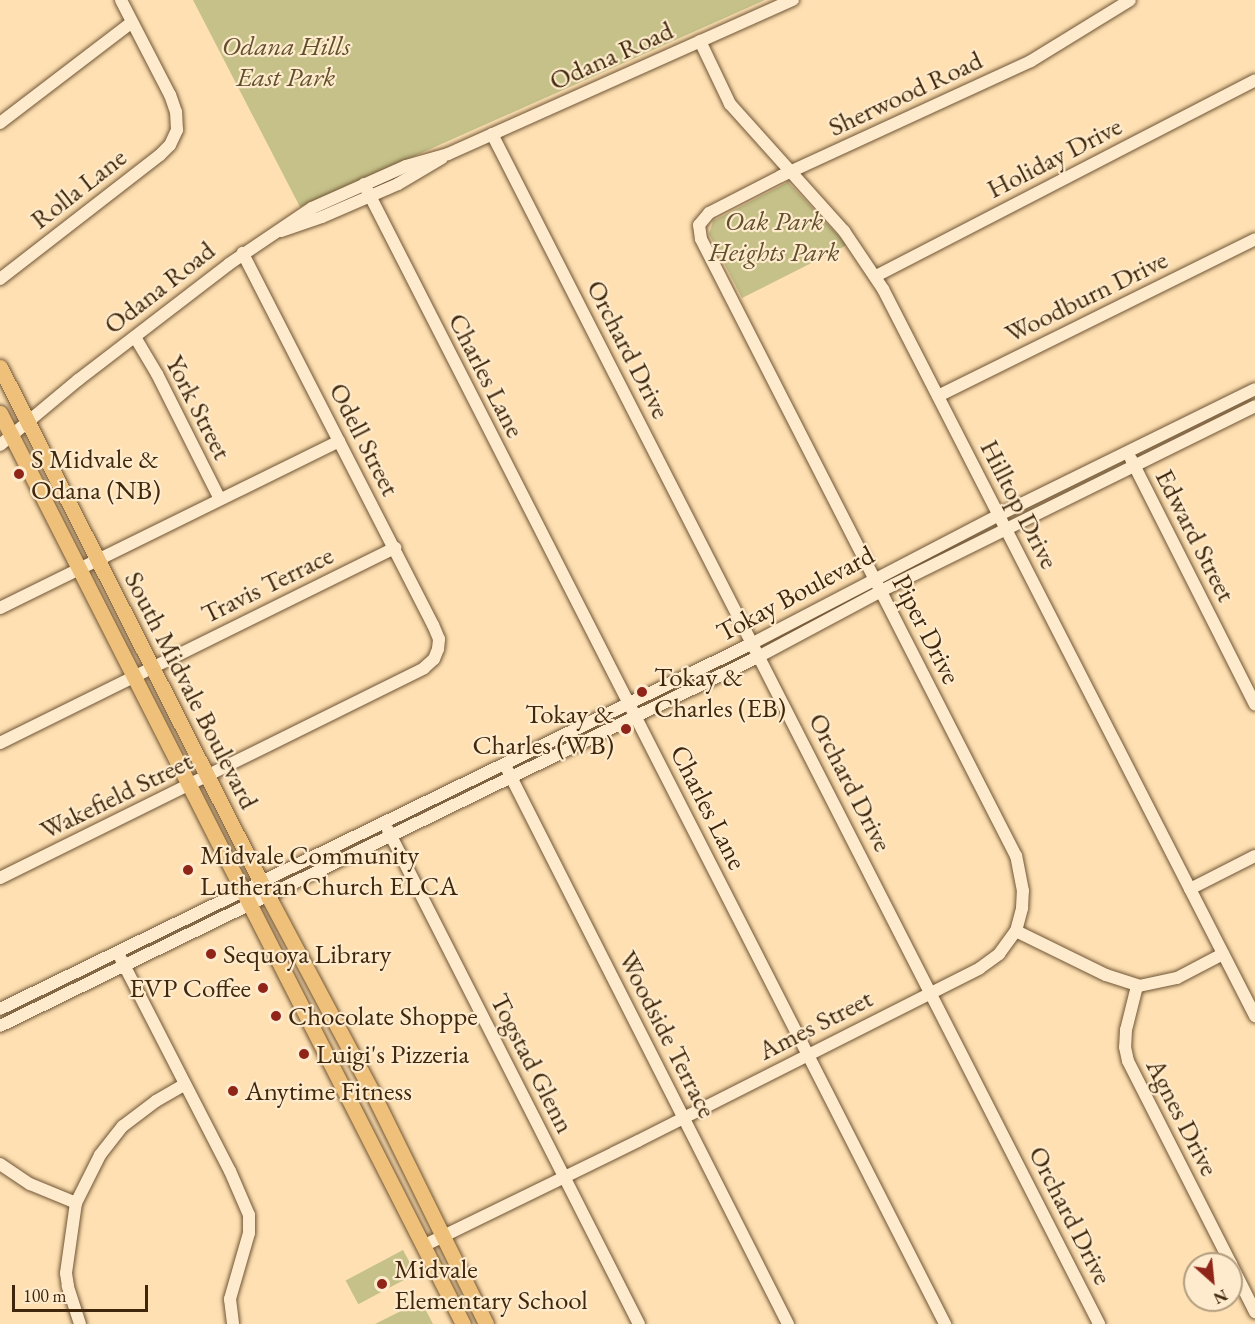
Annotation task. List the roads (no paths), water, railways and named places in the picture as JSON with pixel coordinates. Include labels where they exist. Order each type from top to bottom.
[{"type":"main road","name":"South Midvale Boulevard","points":[[0,367],[207,777],[372,1092],[486,1324]]},
{"type":"main road","name":"South Midvale Boulevard","points":[[0,413],[5,436],[79,568],[463,1324]]},
{"type":"main road","points":[[313,1027],[327,1034],[372,1092]]},
{"type":"street","points":[[0,123],[132,22],[121,0]]},
{"type":"street","name":"Odana Road","points":[[5,436],[243,253],[271,234],[322,217],[367,190],[421,172],[448,154],[792,0]]},
{"type":"street","name":"Sherwood Road","points":[[699,225],[709,213],[790,172],[1031,61],[1130,0]]},
{"type":"street","name":"Rolla Lane","points":[[0,279],[160,155],[170,144],[177,130],[176,112],[170,95],[132,22]]},
{"type":"street","name":"Hilltop Drive","points":[[700,41],[730,104],[844,231],[876,276],[1255,1016]]},
{"type":"street","name":"Holiday Drive","points":[[876,276],[1255,80]]},
{"type":"street","name":"Orchard Drive","points":[[492,134],[1100,1324]]},
{"type":"street","name":"Charles Lane","points":[[367,190],[945,1324]]},
{"type":"street","name":"Piper Drive","points":[[699,225],[701,239],[1016,856],[1023,891],[1022,908],[1016,931]]},
{"type":"street","name":"Woodburn Drive","points":[[938,396],[1255,238]]},
{"type":"street","name":"Odell Street","points":[[243,253],[433,625],[439,639],[438,649]]},
{"type":"street","name":"York Street","points":[[135,337],[157,374],[220,499]]},
{"type":"street","points":[[1251,391],[1254,408]]},
{"type":"street","name":"Tokay Boulevard","points":[[265,890],[385,824],[753,643],[874,578],[1251,391]]},
{"type":"street","name":"Tokay Boulevard","points":[[0,1009],[118,951],[391,837],[760,656],[880,591],[1254,408]]},
{"type":"street","points":[[0,608],[339,441]]},
{"type":"street","name":"Edward Street","points":[[1127,452],[1255,704]]},
{"type":"street","name":"Travis Terrace","points":[[0,743],[394,548]]},
{"type":"street","name":"Wakefield Street","points":[[0,878],[424,668],[434,659],[438,649]]},
{"type":"street","name":"Woodside Terrace","points":[[505,765],[788,1324]]},
{"type":"street","name":"Togstad Glenn","points":[[385,824],[639,1324]]},
{"type":"street","points":[[1190,889],[1255,856]]},
{"type":"street","name":"Tokay Boulevard","points":[[0,1026],[124,964],[245,898]]},
{"type":"street","points":[[1016,931],[1106,975],[1137,986],[1177,978],[1223,954]]},
{"type":"street","name":"Ames Street","points":[[423,1246],[683,1118],[988,963],[1016,931]]},
{"type":"street","points":[[118,951],[184,1085],[230,1171],[249,1215],[249,1233],[231,1299],[233,1324]]},
{"type":"street","name":"Agnes Drive","points":[[1137,986],[1126,1030],[1125,1047],[1128,1061],[1225,1252]]},
{"type":"street","points":[[80,1324],[66,1273],[76,1203],[100,1155],[123,1126],[156,1101],[184,1085]]},
{"type":"street","points":[[0,1164],[30,1184],[76,1203]]},
{"type":"street","name":"Agnes Drive","points":[[1243,1288],[1255,1312]]},
{"type":"place","name":"S Midvale & Odana (NB)","points":[[19,474]]},
{"type":"place","name":"Tokay & Charles (EB)","points":[[642,692]]},
{"type":"place","name":"Tokay & Charles (WB)","points":[[626,729]]},
{"type":"place","name":"Midvale Community Lutheran Church ELCA","points":[[188,870]]},
{"type":"place","name":"Sequoya Library","points":[[211,954]]},
{"type":"place","name":"EVP Coffee","points":[[263,988]]},
{"type":"place","name":"Chocolate Shoppe","points":[[276,1016]]},
{"type":"place","name":"Luigi's Pizzeria","points":[[304,1054]]},
{"type":"place","name":"Anytime Fitness","points":[[233,1091]]},
{"type":"place","name":"Midvale Elementary School","points":[[382,1284]]},
{"type":"park label","name":"Odana Hills East Park","points":[[286,60]]},
{"type":"park label","name":"Oak Park Heights Park","points":[[774,236]]}]
